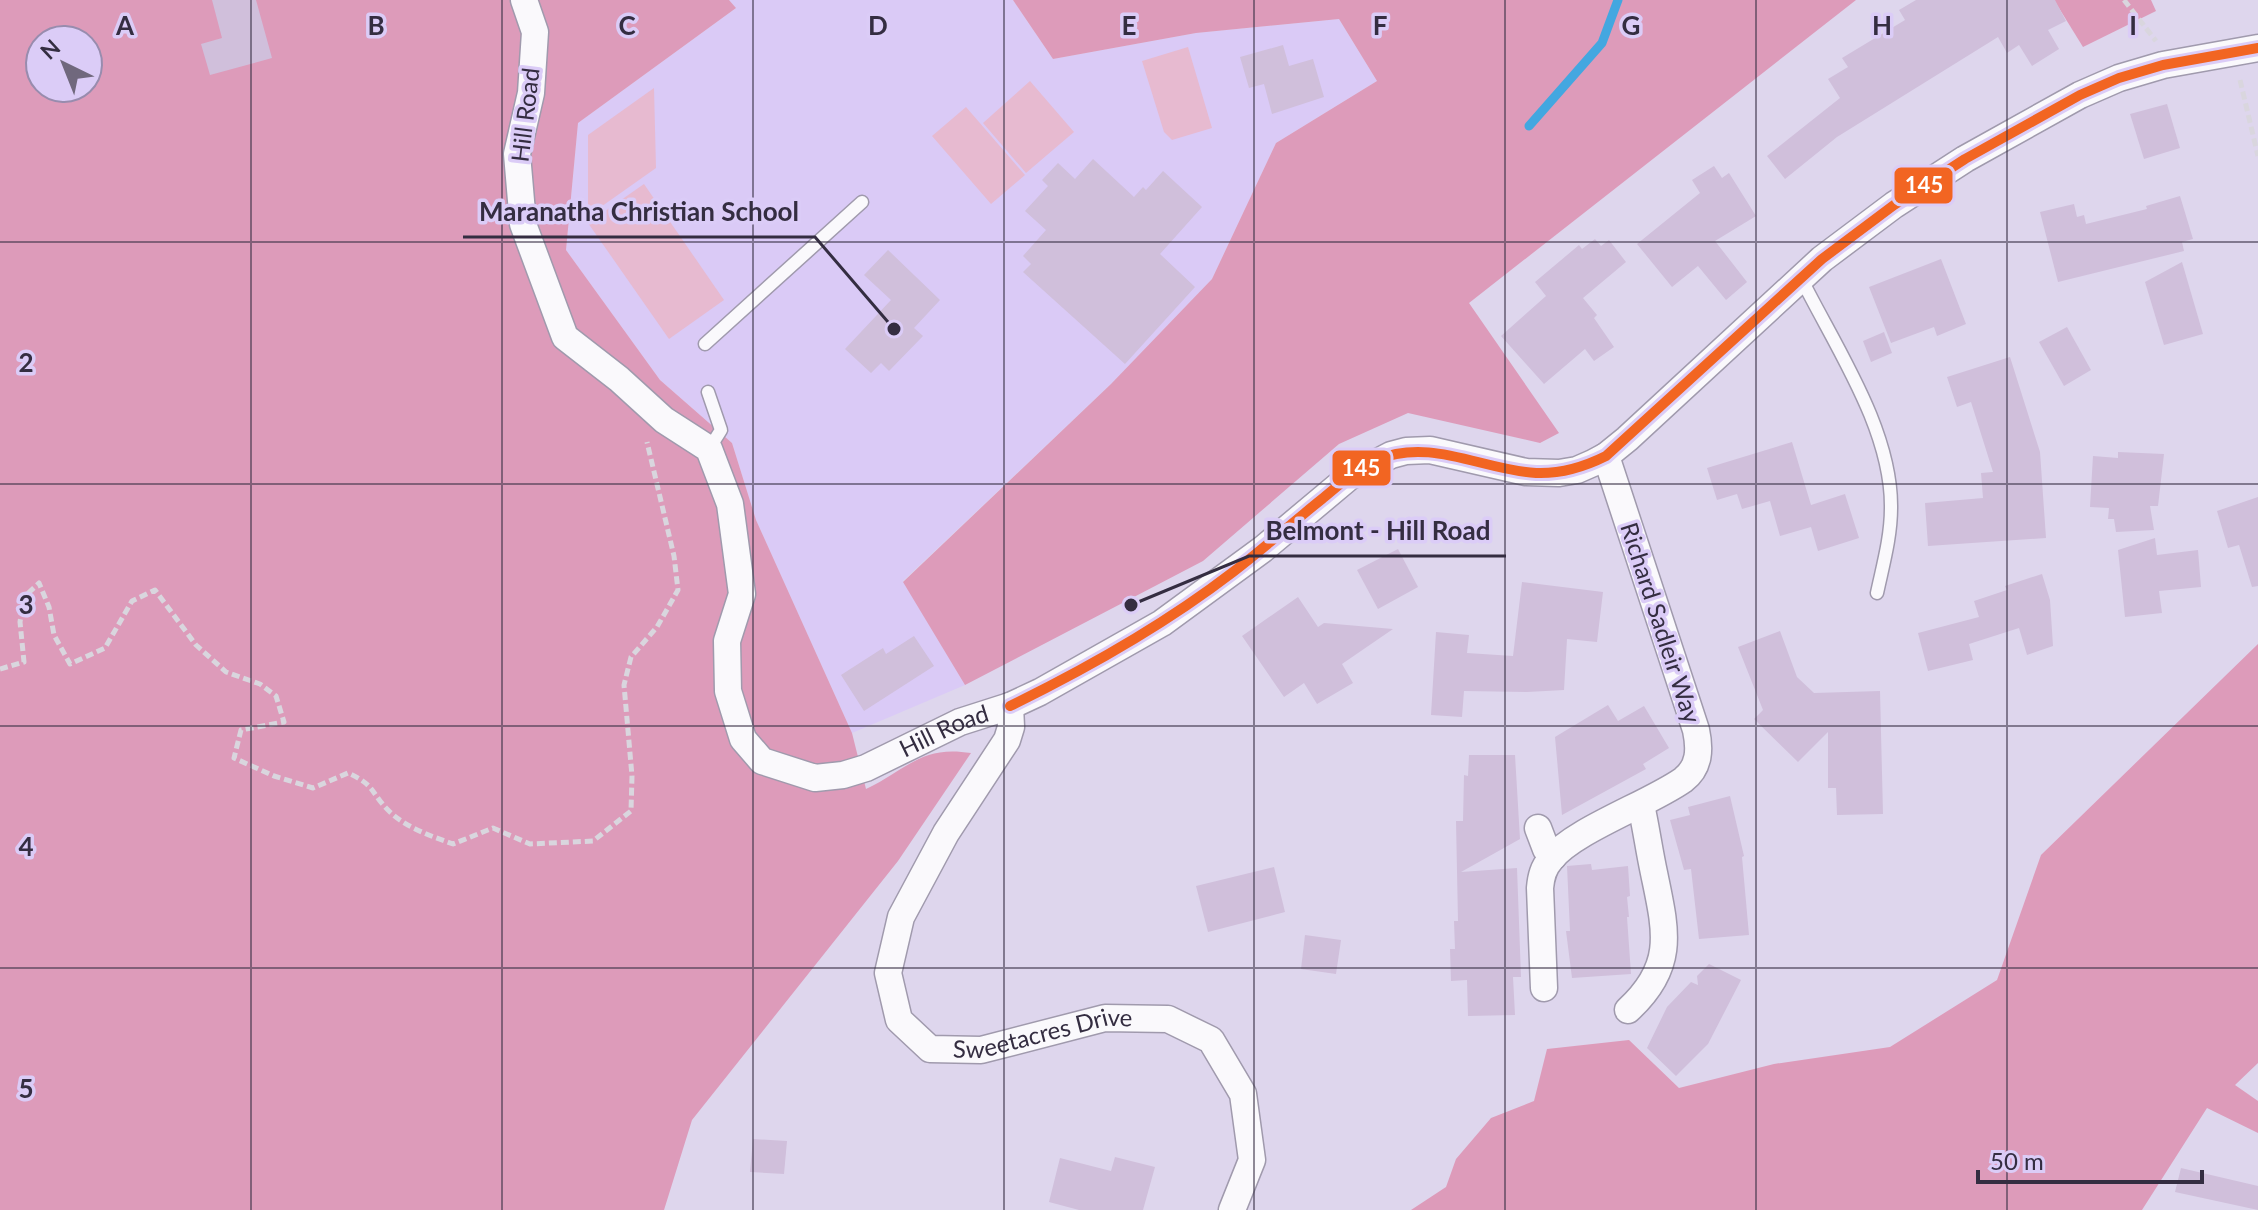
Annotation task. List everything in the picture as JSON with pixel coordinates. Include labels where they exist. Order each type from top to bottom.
[{"type":"street","name":"Hill Road","points":[[524,0],[535,32],[531,93],[517,154],[523,224],[565,337],[619,379],[664,420],[709,449],[730,504],[742,594],[727,641],[728,691],[743,739],[762,761],[815,778],[843,775],[866,768],[960,722],[1010,706],[1162,623],[1263,549],[1349,477],[1377,460],[1406,451],[1430,450],[1516,470],[1543,473],[1577,470],[1606,456],[1822,259],[1882,214],[1965,159],[2080,95],[2119,78],[2163,65],[2246,50]]},
{"type":"street","name":"Richard Sadleir Way","points":[[1553,857],[1572,841],[1689,776],[1697,762],[1698,739],[1606,456]]},
{"type":"street","name":"Sweetacres Drive","points":[[1010,706],[1011,727],[1007,740],[946,833],[901,917],[888,973],[899,1020],[930,1049],[981,1050],[1105,1018],[1168,1019],[1211,1040],[1243,1094],[1252,1160],[1232,1210]]},
{"type":"street","points":[[1628,1010],[1646,992],[1655,977],[1665,946],[1663,911],[1641,805]]},
{"type":"street","points":[[1538,828],[1546,849],[1553,857],[1544,869],[1540,888],[1544,988]]},
{"type":"lane","points":[[705,344],[862,202]]},
{"type":"lane","points":[[1802,280],[1872,419],[1884,451],[1891,506],[1890,533],[1877,593]]},
{"type":"lane","points":[[708,392],[721,430],[709,449]]},
{"type":"path","points":[[2124,0],[2156,39],[2163,65]]},
{"type":"path","points":[[2246,50],[2258,156]]},
{"type":"path","points":[[0,669],[24,662],[20,622],[24,597],[39,583],[49,607],[54,635],[70,664],[105,648],[132,601],[155,590],[196,645],[226,672],[260,684],[276,696],[284,722],[241,730],[234,758],[274,776],[313,788],[348,773],[367,782],[389,811],[419,832],[453,844],[493,828],[530,844],[593,841],[631,811],[632,776],[624,685],[631,657],[657,627],[678,590],[674,556],[645,430]]},
{"type":"shaded area","points":[[0,0],[729,0],[736,8],[578,123],[566,250],[660,380],[732,443],[756,520],[852,733],[866,789],[927,756],[939,752],[971,753],[898,861],[692,1120],[664,1210],[0,1210]]},
{"type":"shaded area","points":[[729,0],[1013,0],[1053,59],[1196,33],[1339,19],[1377,81],[1276,143],[1212,279],[1111,384],[903,581],[965,685],[852,733],[756,520],[732,443],[660,380],[566,250],[578,123],[736,8]]},
{"type":"shaded area","points":[[1013,0],[1856,0],[1469,303],[1559,433],[1540,443],[1408,413],[1339,444],[1203,561],[965,685],[903,582],[1111,384],[1212,279],[1276,143],[1377,81],[1339,19],[1196,33],[1053,59]]},
{"type":"shaded area","points":[[2054,0],[2151,0],[2156,11],[2083,47]]},
{"type":"shaded area","points":[[1188,47],[1212,128],[1172,140],[1164,132],[1142,61]]},
{"type":"shaded area","points":[[1030,81],[1074,132],[1026,173],[983,123]]},
{"type":"shaded area","points":[[654,88],[656,168],[588,216],[588,135]]},
{"type":"shaded area","points":[[966,107],[1025,175],[991,204],[932,136]]},
{"type":"shaded area","points":[[644,184],[724,300],[669,339],[588,223]]},
{"type":"shaded area","points":[[2258,644],[2258,1063],[2235,1085],[2258,1101],[2258,1133],[2207,1108],[2142,1210],[1411,1210],[1446,1187],[1456,1159],[1491,1118],[1534,1101],[1547,1049],[1629,1040],[1679,1088],[1774,1064],[1890,1047],[1997,980],[2041,855]]},
{"type":"building","points":[[212,0],[256,0],[272,58],[210,75],[201,44],[222,38]]},
{"type":"building","points":[[1916,0],[2055,0],[2066,21],[2048,30],[2059,49],[2032,66],[2019,45],[2007,53],[1998,37],[1837,137],[1785,179],[1767,156],[1840,98],[1828,79],[1848,67],[1842,58],[1905,20],[1899,10]]},
{"type":"building","points":[[1283,45],[1289,66],[1313,59],[1324,97],[1272,114],[1264,84],[1249,88],[1240,57]]},
{"type":"building","points":[[2167,104],[2180,148],[2144,159],[2130,114]]},
{"type":"building","points":[[1093,159],[1134,197],[1143,187],[1146,190],[1163,171],[1202,207],[1160,254],[1195,287],[1125,364],[1023,272],[1031,264],[1023,256],[1046,230],[1025,211],[1048,186],[1042,180],[1058,163],[1075,179]]},
{"type":"building","points":[[1714,166],[1722,178],[1729,173],[1756,216],[1715,241],[1747,282],[1726,300],[1698,266],[1672,287],[1637,244],[1700,193],[1692,180]]},
{"type":"building","points":[[2180,196],[2193,239],[2182,242],[2184,251],[2058,282],[2040,212],[2074,204],[2077,217],[2084,215],[2086,224],[2147,209],[2146,206]]},
{"type":"building","points":[[1595,239],[1601,246],[1609,240],[1626,262],[1583,298],[1597,315],[1594,318],[1614,347],[1594,361],[1585,349],[1544,384],[1501,336],[1546,296],[1535,282],[1579,245],[1582,249]]},
{"type":"building","points":[[888,250],[940,300],[914,328],[923,336],[889,371],[881,363],[871,373],[845,349],[891,300],[864,275]]},
{"type":"building","points":[[1941,259],[1966,324],[1937,336],[1934,327],[1891,343],[1869,287]]},
{"type":"building","points":[[2182,262],[2203,334],[2164,345],[2145,282]]},
{"type":"building","points":[[2067,327],[2091,370],[2064,386],[2039,342]]},
{"type":"building","points":[[1884,332],[1892,353],[1871,362],[1863,341]]},
{"type":"building","points":[[2010,357],[2040,452],[2046,538],[1928,546],[1925,503],[1983,498],[1981,473],[1993,472],[1971,402],[1957,407],[1947,377]]},
{"type":"building","points":[[1792,442],[1811,505],[1845,494],[1859,538],[1818,551],[1811,527],[1780,536],[1770,501],[1742,509],[1737,494],[1717,500],[1707,468]]},
{"type":"building","points":[[2118,452],[2164,454],[2158,506],[2150,506],[2154,530],[2116,532],[2114,519],[2108,519],[2109,508],[2090,507],[2093,456],[2118,458]]},
{"type":"building","points":[[2258,497],[2258,586],[2252,587],[2239,545],[2228,548],[2217,511]]},
{"type":"building","points":[[2155,538],[2157,555],[2198,550],[2201,587],[2159,591],[2162,613],[2125,617],[2118,550]]},
{"type":"building","points":[[1398,549],[1418,587],[1378,609],[1357,570]]},
{"type":"building","points":[[2042,574],[2050,600],[2053,646],[2027,655],[2019,628],[1969,644],[1973,660],[1928,671],[1918,633],[1979,617],[1974,601],[2007,590],[2005,586]]},
{"type":"building","points":[[1522,582],[1603,592],[1597,642],[1567,639],[1564,690],[1464,691],[1462,717],[1431,715],[1436,632],[1469,635],[1467,653],[1513,656]]},
{"type":"building","points":[[1298,597],[1318,627],[1324,623],[1393,629],[1342,664],[1353,683],[1317,704],[1304,683],[1284,697],[1242,636]]},
{"type":"building","points":[[1780,631],[1797,677],[1814,693],[1880,691],[1883,814],[1837,815],[1836,788],[1828,788],[1828,732],[1798,762],[1754,719],[1763,710],[1738,647]]},
{"type":"building","points":[[914,636],[934,666],[864,711],[841,675],[883,648],[886,654]]},
{"type":"building","points":[[1608,705],[1618,721],[1644,706],[1669,748],[1643,764],[1646,769],[1562,815],[1555,737]]},
{"type":"building","points":[[1469,755],[1515,755],[1520,839],[1461,872],[1517,868],[1521,977],[1513,977],[1515,1015],[1468,1016],[1467,980],[1451,981],[1450,949],[1455,949],[1454,921],[1458,921],[1456,821],[1463,821],[1464,775],[1468,776]]},
{"type":"building","points":[[1730,796],[1744,856],[1749,935],[1699,939],[1691,869],[1684,870],[1670,820],[1690,815],[1688,807]]},
{"type":"building","points":[[1591,864],[1592,870],[1628,866],[1630,896],[1627,897],[1627,917],[1631,974],[1572,978],[1566,931],[1570,931],[1567,866]]},
{"type":"building","points":[[1274,867],[1285,912],[1208,932],[1196,886]]},
{"type":"building","points":[[1305,935],[1341,940],[1336,974],[1301,969]]},
{"type":"building","points":[[1709,964],[1741,980],[1708,1044],[1676,1076],[1647,1048],[1667,1007],[1691,982],[1698,985],[1697,976]]},
{"type":"building","points":[[753,1139],[787,1141],[784,1174],[750,1172]]},
{"type":"building","points":[[1115,1157],[1155,1167],[1143,1210],[1079,1210],[1049,1202],[1060,1158],[1111,1171]]},
{"type":"building","points":[[2181,1168],[2258,1186],[2258,1210],[2175,1192]]},
{"type":"waterway","points":[[1529,126],[1602,43],[1618,0]]},
{"type":"transit line","name":"145","points":[[1010,706],[1097,661],[1180,610],[1244,563],[1348,478],[1376,460],[1396,454],[1437,453],[1516,471],[1545,473],[1572,469],[1606,456],[1822,259],[1894,205],[1965,159],[2080,95],[2119,78],[2163,65],[2258,48]]},
{"type":"place","name":"Maranatha Christian School","points":[[894,329]]},
{"type":"place","name":"Belmont - Hill Road","points":[[1131,605]]}]
